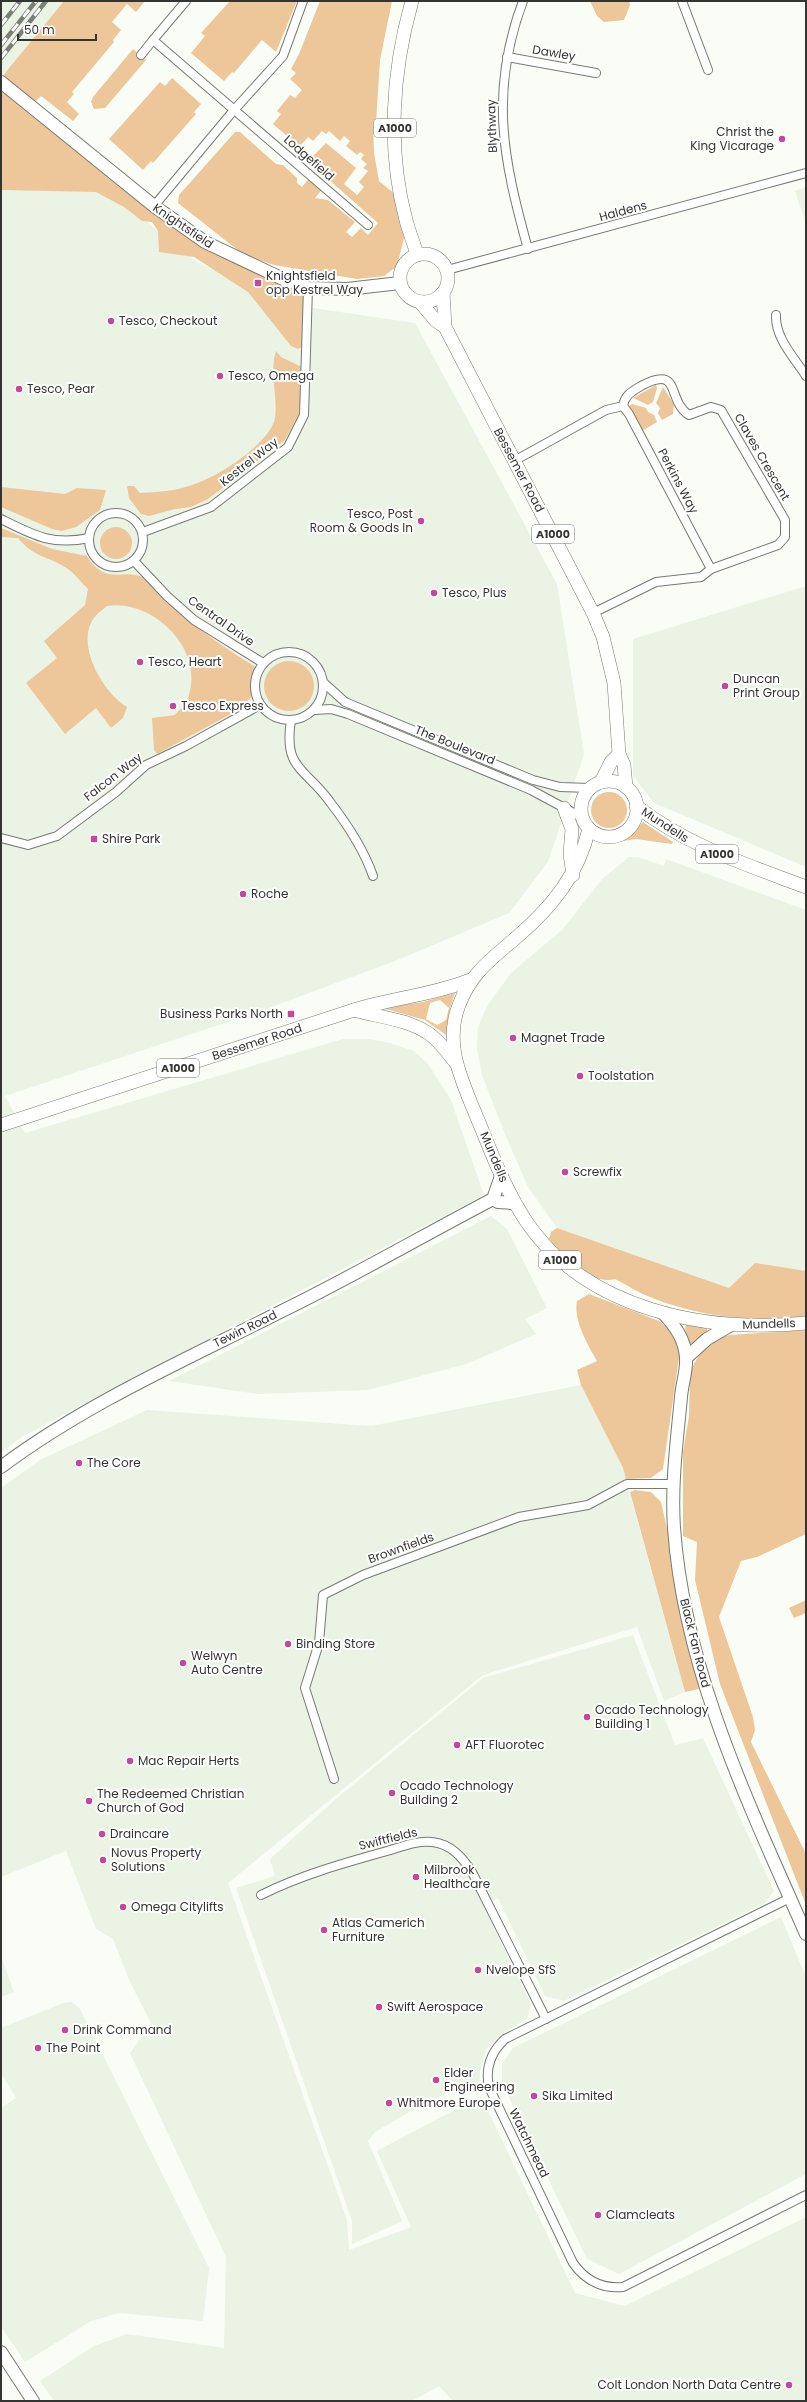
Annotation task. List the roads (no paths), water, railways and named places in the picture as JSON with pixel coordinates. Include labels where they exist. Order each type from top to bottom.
[{"type":"main road","name":"A1000","points":[[412,1],[399,57],[395,114],[395,153],[406,220],[417,255]]},
{"type":"main road","points":[[400,283],[403,266],[410,258],[417,255],[432,256],[443,264],[447,270]]},
{"type":"main road","name":"A1000","points":[[443,293],[448,280],[447,270]]},
{"type":"main road","name":"A1000","points":[[400,283],[408,296],[420,302]]},
{"type":"main road","points":[[420,302],[431,302],[443,293]]},
{"type":"main road","name":"Bessemer Road","points":[[443,293],[444,327]]},
{"type":"main road","name":"Bessemer Road","points":[[420,302],[436,321],[444,327],[593,612],[602,637],[614,683],[619,754],[624,765],[626,787]]},
{"type":"main road","name":"A1000","points":[[586,823],[582,802],[611,762],[619,754]]},
{"type":"main road","points":[[595,785],[612,781],[626,787]]},
{"type":"main road","name":"A1000","points":[[626,787],[632,792],[636,806]]},
{"type":"main road","points":[[586,823],[607,836],[622,834],[632,824],[636,817],[636,806]]},
{"type":"main road","name":"Mundells","points":[[636,806],[661,825],[696,845],[806,887]]},
{"type":"main road","points":[[564,808],[572,829],[570,854],[573,875]]},
{"type":"main road","name":"Mundells","points":[[586,823],[581,860],[573,875],[540,915],[481,966],[470,980],[458,1006],[454,1027],[455,1062],[501,1176],[514,1203],[542,1242],[575,1274],[602,1290],[663,1312],[731,1325],[757,1326],[806,1323]]},
{"type":"main road","name":"Bessemer Road","points":[[1,1125],[354,1010],[385,1001],[438,991],[470,980]]},
{"type":"main road","name":"A1000","points":[[354,1010],[410,1024],[420,1029],[436,1040],[455,1062]]},
{"type":"street","points":[[141,55],[186,1]]},
{"type":"street","points":[[154,206],[234,110],[283,56],[304,1]]},
{"type":"street","name":"Blythway","points":[[523,1],[507,56],[502,108],[502,133],[510,184],[528,249]]},
{"type":"street","points":[[682,1],[708,70]]},
{"type":"street","name":"Lodgefield","points":[[153,40],[368,225]]},
{"type":"street","name":"Dawley","points":[[507,56],[596,73]]},
{"type":"street","name":"Knightsfield","points":[[1,82],[154,206],[206,242],[281,278],[308,288],[347,289],[400,283]]},
{"type":"street","name":"Haldens","points":[[447,270],[806,173]]},
{"type":"street","name":"Kestrel Way","points":[[143,532],[211,506],[288,447],[304,415],[308,288]]},
{"type":"street","points":[[776,315],[776,327],[806,376]]},
{"type":"street","name":"Claves Crescent","points":[[593,612],[656,582],[701,577],[711,569],[778,545],[786,537],[785,520],[721,410],[711,407],[689,415],[684,410],[668,382],[658,378],[629,393],[623,406]]},
{"type":"street","points":[[514,461],[606,410],[623,406]]},
{"type":"street","name":"Perkins Way","points":[[623,406],[629,414],[711,569]]},
{"type":"street","points":[[109,513],[126,514],[139,525],[143,532],[143,548],[134,561],[117,568],[104,564],[94,556],[89,538],[95,522],[109,513]]},
{"type":"street","points":[[1,519],[37,536],[58,542],[71,542],[89,538]]},
{"type":"street","name":"Central Drive","points":[[134,561],[167,596],[194,620],[262,663]]},
{"type":"street","points":[[279,652],[298,652],[316,663],[324,683],[321,697],[314,710],[306,716],[290,720],[276,718],[260,705],[254,688],[256,675],[262,663],[279,652]]},
{"type":"street","name":"The Boulevard","points":[[324,683],[345,702],[533,780],[560,787],[595,785]]},
{"type":"street","name":"Falcon Way","points":[[1,838],[28,845],[57,836],[116,792],[146,765],[186,746],[260,705]]},
{"type":"street","name":"The Boulevard","points":[[314,710],[331,710],[348,714],[531,790],[564,808],[586,823]]},
{"type":"street","points":[[290,720],[288,739],[291,755],[298,769],[331,802],[367,860],[373,876]]},
{"type":"street","points":[[501,1176],[493,1198],[498,1202],[514,1203]]},
{"type":"street","name":"Tewin Road","points":[[1,1467],[47,1435],[191,1355],[281,1312],[493,1198]]},
{"type":"street","name":"Black Fan Road","points":[[663,1312],[680,1333],[686,1358],[673,1484],[674,1528],[681,1582],[706,1689],[790,1898],[806,1934]]},
{"type":"street","points":[[686,1358],[707,1339],[731,1325]]},
{"type":"street","name":"Brownfields","points":[[334,1779],[305,1688],[319,1643],[323,1595],[363,1575],[518,1517],[588,1504],[627,1484],[673,1484]]},
{"type":"street","name":"Swiftfields","points":[[261,1895],[334,1866],[417,1843],[432,1842],[445,1846],[460,1855],[472,1872],[546,2018]]},
{"type":"street","name":"Watchmead","points":[[790,1898],[505,2039],[497,2046],[488,2065],[487,2077],[492,2091],[573,2263],[586,2278],[604,2286],[623,2287],[806,2195]]},
{"type":"street","points":[[1,2352],[33,2401]]},
{"type":"railway","points":[[1,25],[20,1]]},
{"type":"railway","points":[[1,45],[36,1]]},
{"type":"railway","points":[[1,58],[46,1]]},
{"type":"place","name":"Christ the King Vicarage","points":[[782,139]]},
{"type":"place","name":"Knightsfield opp Kestrel Way","points":[[258,283]]},
{"type":"place","name":"Tesco, Checkout","points":[[111,321]]},
{"type":"place","name":"Tesco, Omega","points":[[220,376]]},
{"type":"place","name":"Tesco, Pear","points":[[19,389]]},
{"type":"place","name":"Tesco, Post Room & Goods In","points":[[421,521]]},
{"type":"place","name":"Tesco, Plus","points":[[434,593]]},
{"type":"place","name":"Tesco, Heart","points":[[140,662]]},
{"type":"place","name":"Duncan Print Group","points":[[725,686]]},
{"type":"place","name":"Tesco Express","points":[[173,706]]},
{"type":"place","name":"Shire Park","points":[[94,839]]},
{"type":"place","name":"Roche","points":[[243,894]]},
{"type":"place","name":"Business Parks North","points":[[291,1014]]},
{"type":"place","name":"Magnet Trade","points":[[513,1038]]},
{"type":"place","name":"Toolstation","points":[[580,1076]]},
{"type":"place","name":"Screwfix","points":[[565,1172]]},
{"type":"place","name":"The Core","points":[[79,1463]]},
{"type":"place","name":"Binding Store","points":[[288,1644]]},
{"type":"place","name":"Welwyn Auto Centre","points":[[183,1663]]},
{"type":"place","name":"Ocado Technology Building 1","points":[[587,1717]]},
{"type":"place","name":"AFT Fluorotec","points":[[457,1745]]},
{"type":"place","name":"Mac Repair Herts","points":[[130,1761]]},
{"type":"place","name":"Ocado Technology Building 2","points":[[392,1793]]},
{"type":"place","name":"The Redeemed Christian Church of God","points":[[89,1801]]},
{"type":"place","name":"Draincare","points":[[102,1834]]},
{"type":"place","name":"Novus Property Solutions","points":[[103,1860]]},
{"type":"place","name":"Milbrook Healthcare","points":[[416,1877]]},
{"type":"place","name":"Omega Citylifts","points":[[123,1907]]},
{"type":"place","name":"Atlas Camerich Furniture","points":[[324,1930]]},
{"type":"place","name":"Nvelope SfS","points":[[478,1970]]},
{"type":"place","name":"Swift Aerospace","points":[[379,2007]]},
{"type":"place","name":"Drink Command","points":[[65,2030]]},
{"type":"place","name":"The Point","points":[[38,2048]]},
{"type":"place","name":"Elder Engineering","points":[[436,2080]]},
{"type":"place","name":"Sika Limited","points":[[534,2096]]},
{"type":"place","name":"Whitmore Europe","points":[[389,2103]]},
{"type":"place","name":"Clamcleats","points":[[598,2215]]},
{"type":"place","name":"Colt London North Data Centre","points":[[789,2385]]}]
